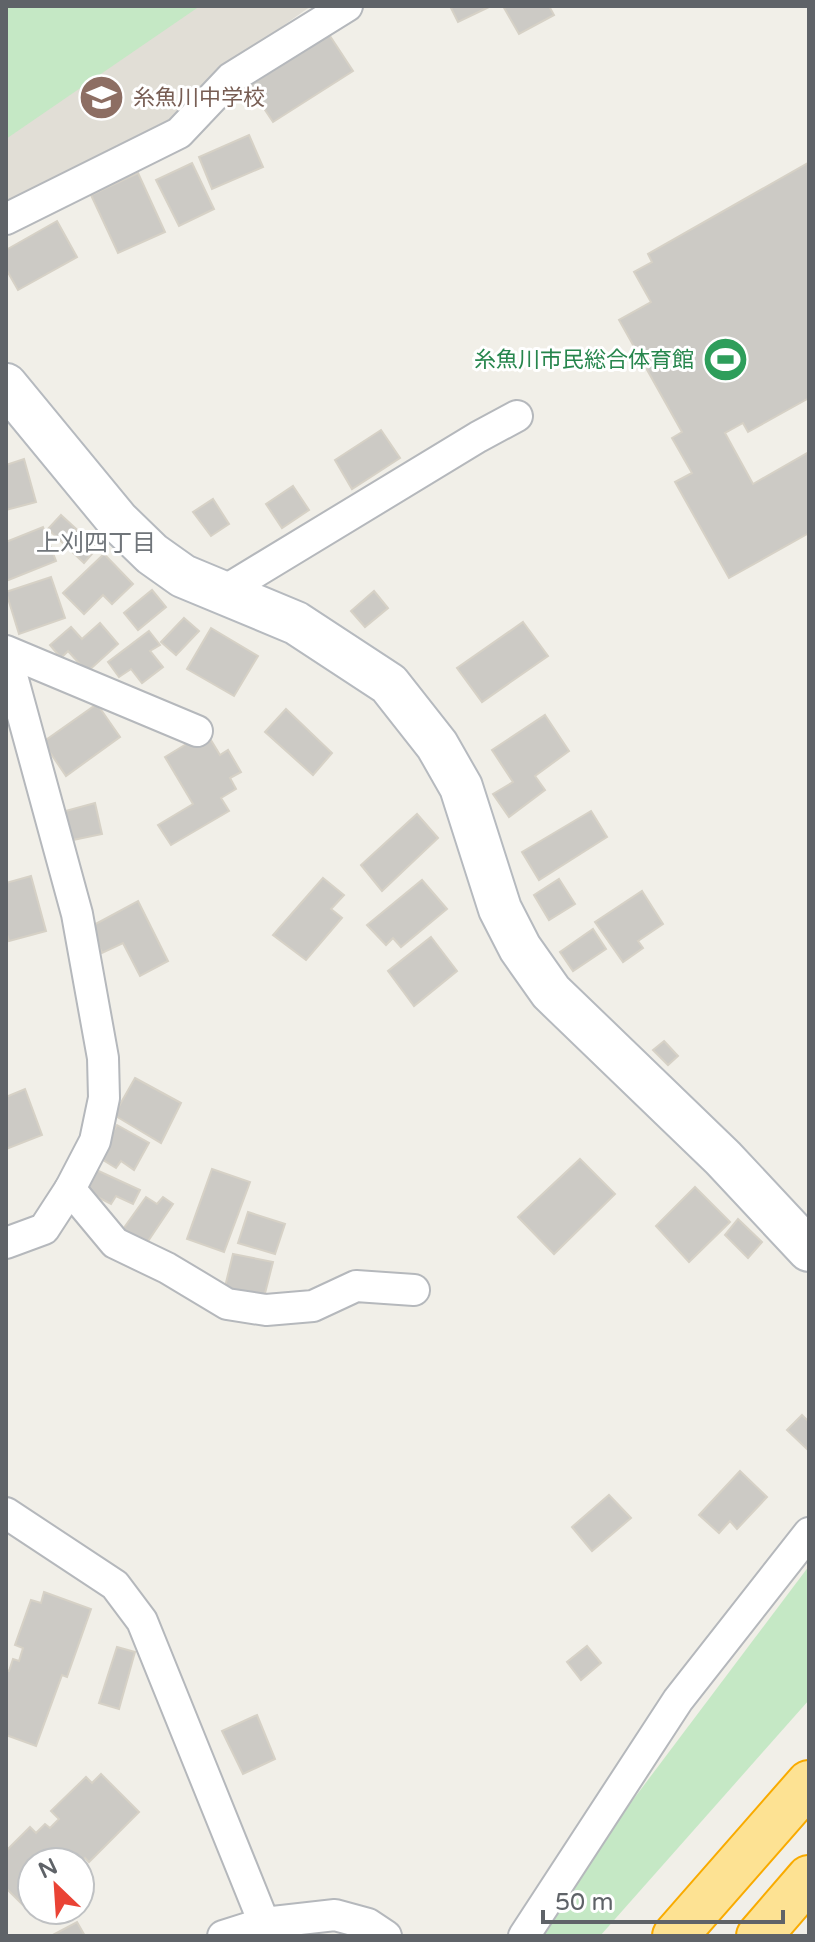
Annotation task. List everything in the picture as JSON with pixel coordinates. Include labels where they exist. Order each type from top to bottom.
[{"type":"highway","points":[[675,1936],[809,1783]]},
{"type":"highway","points":[[759,1936],[809,1878]]},
{"type":"street","points":[[6,219],[179,133],[231,78],[347,6]]},
{"type":"street","points":[[6,385],[126,529],[152,554],[183,576],[296,623],[389,684],[437,745],[461,787],[500,909],[520,948],[551,992],[723,1158],[809,1250]]},
{"type":"street","points":[[221,593],[517,416]]},
{"type":"street","points":[[6,652],[197,731]]},
{"type":"street","points":[[6,652],[77,914],[103,1058],[104,1098],[95,1141],[70,1189],[44,1229],[6,1243]]},
{"type":"street","points":[[70,1189],[115,1243],[167,1268],[227,1304],[266,1310],[313,1306],[356,1286],[414,1290]]},
{"type":"street","points":[[6,1513],[115,1585],[142,1621],[264,1923]]},
{"type":"street","points":[[524,1936],[678,1700],[809,1533]]},
{"type":"street","points":[[223,1936],[264,1923],[335,1915],[368,1924],[386,1936]]},
{"type":"shaded area","name":"糸魚川中学校","points":[[6,6],[311,6],[221,70],[176,125],[6,208]]},
{"type":"green space","points":[[6,6],[200,6],[6,139]]},
{"type":"green space","points":[[809,1566],[809,1700],[600,1936],[541,1936],[614,1825]]},
{"type":"building","points":[[450,6],[491,6],[458,22]]},
{"type":"building","points":[[503,6],[549,6],[554,15],[519,34]]},
{"type":"building","points":[[328,33],[353,71],[273,122],[249,86]]},
{"type":"building","points":[[249,135],[263,167],[212,189],[199,157]]},
{"type":"building","points":[[192,163],[214,209],[179,226],[156,180]]},
{"type":"building","name":"糸魚川市民総合体育館","points":[[808,163],[809,398],[748,432],[743,423],[725,433],[753,484],[809,452],[809,533],[729,578],[675,482],[692,473],[672,438],[682,432],[619,320],[651,302],[634,272],[652,262],[648,254]]},
{"type":"building","points":[[138,173],[165,232],[118,253],[91,195]]},
{"type":"building","points":[[57,221],[77,257],[18,290],[6,269],[6,250]]},
{"type":"building","points":[[381,430],[400,458],[352,489],[335,460]]},
{"type":"building","points":[[24,459],[36,502],[6,510],[6,465]]},
{"type":"building","points":[[293,486],[309,510],[282,528],[266,504]]},
{"type":"building","points":[[213,499],[229,524],[211,536],[193,512]]},
{"type":"building","points":[[61,515],[97,548],[84,563],[48,529]]},
{"type":"building","points":[[43,527],[56,561],[6,581],[6,542]]},
{"type":"building","points":[[104,554],[133,584],[112,604],[103,595],[84,614],[63,593]]},
{"type":"building","points":[[51,577],[65,618],[19,634],[6,592]]},
{"type":"building","points":[[152,590],[166,607],[138,630],[124,613]]},
{"type":"building","points":[[374,591],[388,608],[365,627],[351,611]]},
{"type":"building","points":[[184,618],[199,631],[176,655],[161,642]]},
{"type":"building","points":[[523,622],[548,656],[482,702],[457,668]]},
{"type":"building","points":[[100,623],[118,644],[87,672],[68,651],[61,658],[50,645],[71,627],[82,639]]},
{"type":"building","points":[[211,628],[258,656],[234,696],[187,669]]},
{"type":"building","points":[[149,631],[160,645],[150,651],[163,667],[142,683],[131,669],[119,677],[108,662]]},
{"type":"building","points":[[97,704],[120,737],[66,776],[43,742]]},
{"type":"building","points":[[286,709],[332,753],[313,775],[265,732]]},
{"type":"building","points":[[545,715],[569,751],[535,776],[545,790],[509,817],[493,794],[513,782],[492,750]]},
{"type":"building","points":[[206,732],[220,755],[228,750],[241,772],[230,778],[236,789],[221,798],[229,811],[171,845],[158,825],[193,804],[165,757]]},
{"type":"building","points":[[95,803],[102,834],[68,841],[62,812]]},
{"type":"building","points":[[591,811],[607,837],[539,880],[522,852]]},
{"type":"building","points":[[417,814],[438,838],[382,891],[361,865]]},
{"type":"building","points":[[31,876],[46,931],[9,941],[6,931],[6,883]]},
{"type":"building","points":[[323,878],[344,895],[331,909],[342,918],[306,960],[273,935]]},
{"type":"building","points":[[559,879],[575,904],[549,920],[534,895]]},
{"type":"building","points":[[422,880],[447,909],[401,947],[393,938],[386,945],[367,925]]},
{"type":"building","points":[[642,891],[663,924],[638,941],[643,948],[623,962],[595,922]]},
{"type":"building","points":[[138,901],[168,961],[140,976],[123,943],[102,953],[90,927]]},
{"type":"building","points":[[593,929],[606,949],[573,971],[560,952]]},
{"type":"building","points":[[431,937],[457,971],[414,1006],[388,971]]},
{"type":"building","points":[[664,1041],[678,1056],[668,1065],[653,1050]]},
{"type":"building","points":[[135,1078],[181,1103],[161,1143],[114,1115]]},
{"type":"building","points":[[25,1089],[42,1135],[6,1149],[6,1097]]},
{"type":"building","points":[[117,1125],[149,1143],[134,1170],[121,1161],[116,1168],[98,1157]]},
{"type":"building","points":[[580,1159],[615,1194],[554,1254],[518,1217]]},
{"type":"building","points":[[92,1168],[140,1190],[133,1204],[116,1196],[111,1204],[82,1189]]},
{"type":"building","points":[[212,1169],[250,1182],[224,1252],[187,1239]]},
{"type":"building","points":[[695,1187],[730,1222],[689,1262],[656,1226]]},
{"type":"building","points":[[146,1197],[157,1204],[163,1197],[173,1204],[144,1247],[121,1232]]},
{"type":"building","points":[[248,1212],[285,1224],[275,1254],[238,1243]]},
{"type":"building","points":[[738,1219],[762,1242],[748,1258],[725,1235]]},
{"type":"building","points":[[233,1254],[273,1262],[262,1305],[223,1295]]},
{"type":"building","points":[[802,1415],[809,1422],[809,1451],[787,1430]]},
{"type":"building","points":[[740,1471],[767,1497],[737,1529],[730,1521],[719,1533],[699,1515]]},
{"type":"building","points":[[609,1495],[631,1518],[592,1551],[572,1527]]},
{"type":"building","points":[[44,1592],[91,1609],[67,1677],[62,1675],[36,1746],[6,1735],[6,1670],[9,1671],[13,1659],[19,1661],[23,1648],[15,1645],[31,1600],[41,1603]]},
{"type":"building","points":[[587,1646],[601,1663],[581,1680],[567,1662]]},
{"type":"building","points":[[117,1647],[135,1652],[119,1709],[99,1703]]},
{"type":"building","points":[[257,1715],[275,1759],[243,1774],[222,1731]]},
{"type":"building","points":[[101,1774],[139,1812],[96,1855],[96,1846],[16,1846],[16,1898],[6,1888],[6,1851],[30,1827],[36,1833],[45,1824],[50,1828],[59,1819],[51,1811],[86,1777],[92,1783]]},
{"type":"building","points":[[70,1926],[79,1926],[85,1936],[51,1936]]},
{"type":"place","name":"糸魚川中学校","points":[[102,97]]},
{"type":"place","name":"糸魚川市民総合体育館","points":[[725,359]]},
{"type":"district","name":"上刈四丁目","points":[[96,543]]}]
